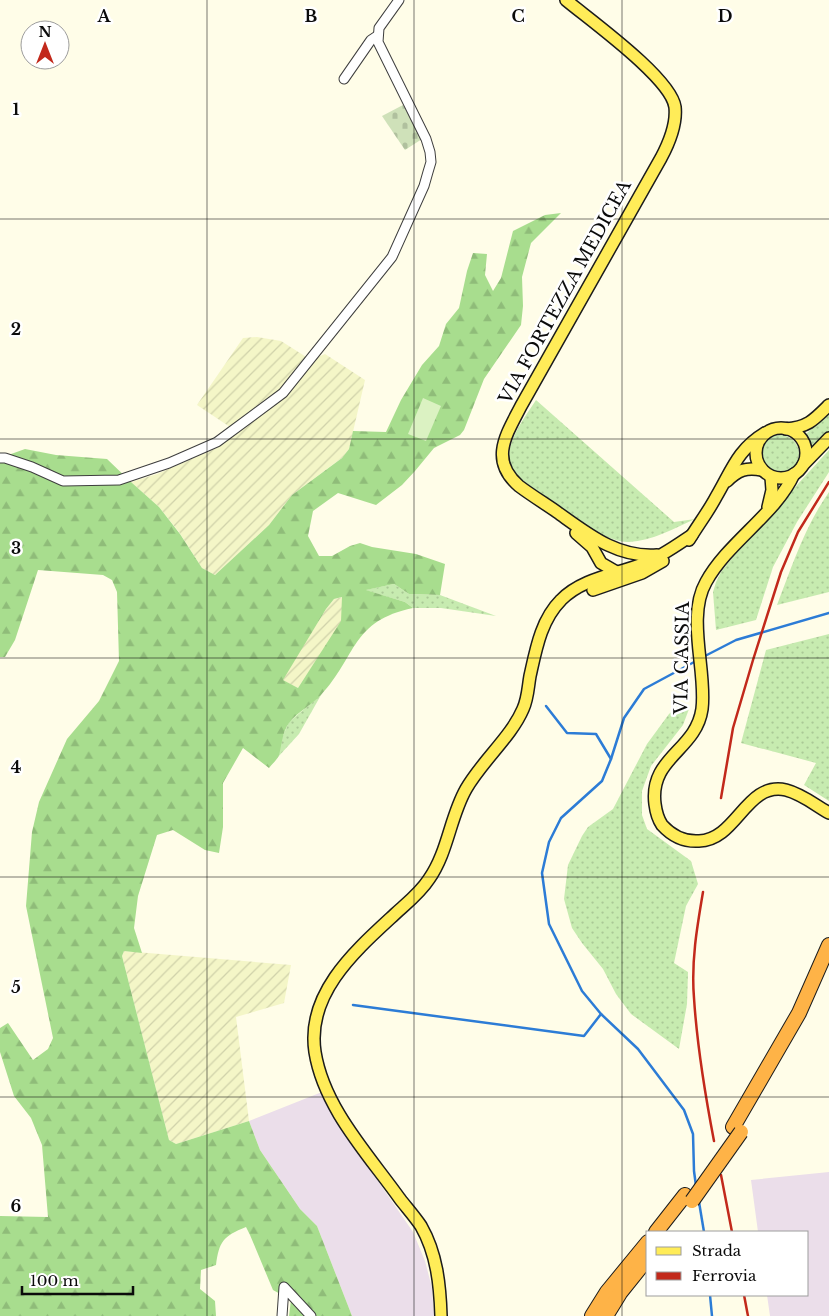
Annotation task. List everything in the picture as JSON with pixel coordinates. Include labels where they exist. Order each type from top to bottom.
[{"type":"highway","points":[[737,1130],[799,1013],[829,945]]},
{"type":"highway","points":[[669,1231],[689,1198],[737,1130],[806,1017],[829,964]]},
{"type":"highway","points":[[657,1231],[689,1198]]},
{"type":"highway","points":[[592,1316],[607,1292],[646,1244]]},
{"type":"highway","points":[[606,1316],[620,1293],[646,1260]]},
{"type":"main road","name":"VIA FORTEZZA MEDICEA","points":[[507,475],[502,453],[504,443],[520,406],[661,158],[670,139],[674,124],[674,103],[662,82],[566,0]]},
{"type":"main road","points":[[540,639],[556,614],[572,598],[642,573],[692,535],[724,484],[729,470],[748,445],[771,430],[796,428],[810,423],[829,405]]},
{"type":"main road","points":[[785,429],[792,431],[803,442],[805,458],[803,465]]},
{"type":"main road","name":"VIA CASSIA","points":[[766,433],[760,439],[755,455],[766,473],[772,490],[766,511]]},
{"type":"main road","name":"VIA CASSIA","points":[[829,438],[794,474],[790,483],[724,556],[706,582],[700,595],[698,630],[702,694],[701,715],[693,733],[662,768],[655,783],[655,809],[659,820],[667,830],[679,838],[691,841],[704,841],[722,833],[731,826],[750,803],[761,794],[772,790],[784,790],[801,796],[829,813]]},
{"type":"main road","points":[[724,484],[734,473],[750,468],[787,478],[794,474]]},
{"type":"main road","points":[[507,475],[518,491],[585,540],[592,547],[599,560],[618,573]]},
{"type":"main road","points":[[507,475],[526,492],[610,547],[659,560]]},
{"type":"main road","points":[[595,580],[599,560]]},
{"type":"main road","points":[[440,1316],[440,1288],[435,1260],[421,1226],[355,1138],[326,1090],[314,1048],[315,1024],[321,1002],[330,983],[346,963],[421,890],[432,876],[463,795],[474,776],[520,715],[528,696],[530,678],[544,622],[559,602],[576,589],[595,580],[659,560]]},
{"type":"main road","points":[[394,915],[428,868],[456,793],[474,764],[513,713],[530,678]]},
{"type":"street","points":[[0,458],[32,467],[63,481],[119,480],[169,463],[217,442],[283,393],[392,258],[424,186],[431,162],[426,139],[379,44],[377,36],[380,25],[398,0]]},
{"type":"street","points":[[344,79],[371,40],[377,36]]},
{"type":"street","points":[[282,1316],[284,1287],[311,1316]]},
{"type":"shaded area","points":[[322,1092],[343,1130],[413,1232],[425,1261],[432,1288],[434,1316],[352,1316],[317,1226],[300,1209],[260,1150],[249,1121]]},
{"type":"shaded area","points":[[829,1172],[829,1316],[770,1316],[767,1296],[809,1296],[809,1231],[758,1231],[751,1180]]},
{"type":"green space","points":[[403,105],[422,139],[405,150],[382,116]]},
{"type":"green space","points":[[561,213],[531,243],[522,277],[523,306],[521,325],[484,379],[464,430],[460,435],[434,448],[402,485],[376,505],[338,493],[313,511],[308,536],[319,556],[332,556],[360,543],[372,547],[416,554],[445,564],[440,595],[409,594],[394,584],[366,590],[405,602],[413,608],[393,614],[366,631],[333,681],[321,695],[289,723],[279,755],[269,768],[243,748],[223,783],[223,827],[219,853],[205,850],[173,830],[157,835],[138,896],[134,928],[142,953],[124,951],[122,956],[169,1140],[176,1144],[249,1121],[260,1150],[300,1209],[317,1226],[352,1316],[289,1316],[291,1300],[273,1290],[246,1227],[223,1241],[216,1265],[201,1270],[200,1289],[215,1301],[216,1316],[0,1316],[0,1216],[48,1217],[42,1145],[31,1118],[14,1096],[0,1052],[0,1028],[8,1023],[33,1060],[48,1049],[53,1038],[26,906],[32,832],[39,802],[67,739],[99,701],[119,661],[117,592],[112,580],[103,575],[38,570],[15,640],[5,657],[0,657],[0,458],[25,449],[56,455],[107,459],[159,507],[180,534],[202,568],[215,575],[269,525],[292,495],[342,458],[349,449],[353,431],[386,432],[401,400],[422,365],[439,346],[446,324],[459,308],[473,253],[487,254],[485,275],[493,291],[501,278],[513,231],[545,215]],"holes":[[[342,597],[341,621],[298,688],[283,680],[326,609],[334,599]]]},
{"type":"green space","points":[[257,337],[281,341],[311,360],[325,354],[365,380],[349,449],[343,457],[292,495],[269,525],[215,575],[202,568],[179,532],[159,507],[131,482],[157,474],[217,448],[236,431],[197,405],[243,338]]},
{"type":"green space","points":[[423,398],[441,406],[426,441],[408,434]]},
{"type":"green space","points":[[536,400],[674,522],[695,519],[663,534],[646,539],[629,542],[617,540],[602,535],[572,518],[517,479],[510,465],[510,448],[521,422]]},
{"type":"green space","points":[[829,412],[829,431],[812,450],[805,435]]},
{"type":"green space","points":[[780,435],[794,440],[799,454],[794,468],[780,473],[766,468],[761,454],[766,440]]},
{"type":"green space","points":[[829,450],[829,472],[797,522],[773,567],[756,620],[716,630],[713,592],[721,572],[744,543]]},
{"type":"green space","points":[[829,492],[829,592],[777,605],[806,532]]},
{"type":"green space","points":[[394,584],[409,594],[440,595],[496,616],[441,608],[413,608],[405,602],[365,590]]},
{"type":"green space","points":[[343,597],[342,621],[298,688],[282,680],[326,609],[334,599]]},
{"type":"green space","points":[[829,634],[829,801],[804,785],[816,763],[741,743],[766,650]]},
{"type":"green space","points":[[321,695],[299,734],[278,757],[281,740],[289,722]]},
{"type":"green space","points":[[680,704],[686,704],[689,709],[683,725],[651,766],[642,791],[642,815],[647,829],[691,861],[698,884],[686,906],[674,963],[688,972],[687,1004],[679,1049],[631,1014],[616,994],[603,969],[572,928],[564,899],[568,865],[582,836],[588,827],[613,809],[647,744],[669,714]]},
{"type":"green space","points":[[124,951],[291,965],[284,1003],[236,1017],[249,1121],[176,1144],[169,1140],[122,956]]},
{"type":"waterway","points":[[703,657],[736,640],[829,613]]},
{"type":"waterway","points":[[696,661],[644,689],[624,718],[602,781],[561,818],[549,842],[542,873],[549,924],[582,991],[601,1014],[638,1049],[684,1110],[693,1134],[696,1186]]},
{"type":"waterway","points":[[546,706],[567,733],[596,734],[611,759]]},
{"type":"waterway","points":[[353,1005],[584,1036],[601,1014]]},
{"type":"waterway","points":[[699,1202],[704,1231]]},
{"type":"waterway","points":[[710,1296],[712,1316]]},
{"type":"railway","points":[[721,798],[733,728],[781,572],[798,532],[829,482]]},
{"type":"railway","points":[[703,892],[695,945],[693,985],[699,1052],[714,1141]]},
{"type":"railway","points":[[721,1175],[732,1231]]},
{"type":"railway","points":[[744,1296],[748,1316]]}]
